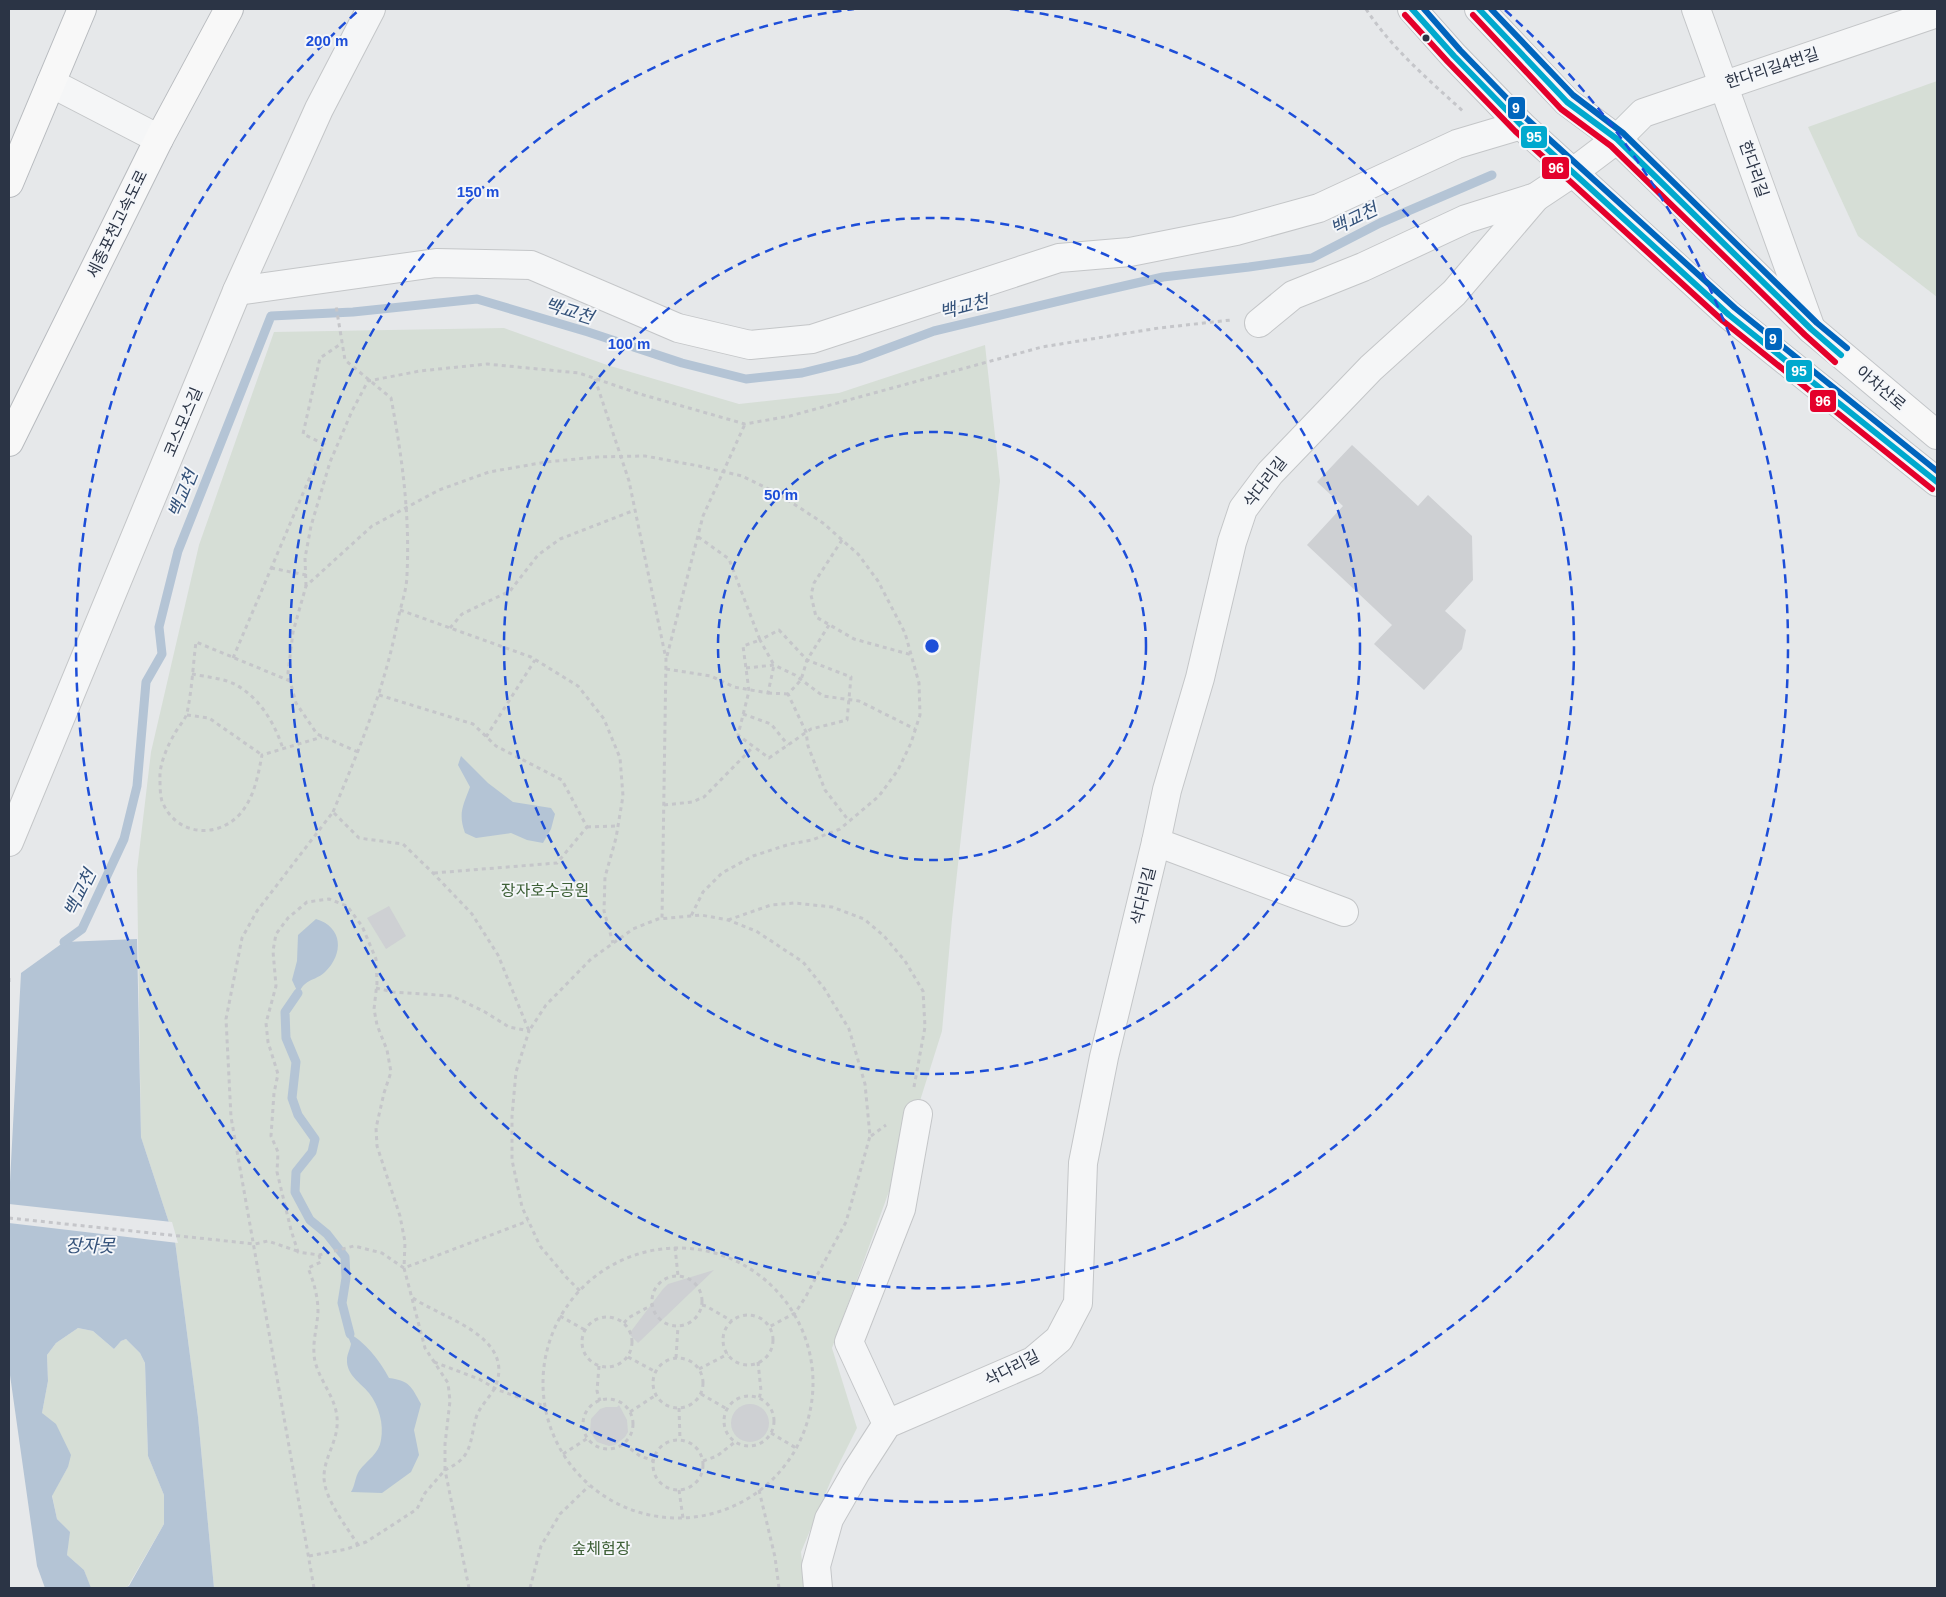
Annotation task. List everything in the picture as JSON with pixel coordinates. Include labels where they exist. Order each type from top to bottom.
[{"type":"main road","points":[[9,183],[82,9]]},
{"type":"main road","name":"세종포천고속도로","points":[[9,442],[159,139],[229,9]]},
{"type":"main road","points":[[1412,9],[1454,56],[1521,125],[1729,315],[1937,482]]},
{"type":"main road","name":"아차산로","points":[[1480,9],[1567,102],[1617,139],[1811,329],[1937,435]]},
{"type":"street","name":"코스모스길","points":[[9,842],[237,291],[319,109],[371,9]]},
{"type":"street","name":"한다리길","points":[[1696,9],[1811,329]]},
{"type":"street","name":"한다리길4번길","points":[[1536,197],[1617,139],[1643,113],[1937,13]]},
{"type":"street","points":[[51,82],[159,139]]},
{"type":"street","points":[[237,291],[436,263],[531,264],[678,328],[750,345],[812,339],[1059,258],[1130,252],[1236,231],[1319,208],[1457,144],[1521,125]]},
{"type":"street","points":[[1259,323],[1293,295],[1362,267],[1466,218],[1536,197]]},
{"type":"street","name":"삭다리길","points":[[888,1424],[1033,1361],[1059,1339],[1078,1302],[1083,1163],[1104,1057],[1167,790],[1200,678],[1232,542],[1243,509],[1270,472],[1364,375],[1454,293],[1536,197]]},
{"type":"street","points":[[1156,842],[1344,912]]},
{"type":"street","points":[[818,1588],[816,1566],[829,1519],[856,1472],[888,1424],[848,1342],[901,1209],[916,1102]]},
{"type":"path","points":[[314,1588],[231,1117],[226,1019],[242,938],[257,911],[334,812],[379,695],[393,646],[407,576],[403,463],[391,398],[368,381],[345,360],[335,299]]},
{"type":"path","points":[[368,381],[420,371],[487,364],[579,373],[640,394],[745,424],[790,416],[1042,347],[1159,328],[1226,320],[1236,319],[1259,323]]},
{"type":"path","points":[[233,658],[324,444],[303,434],[320,358],[342,343]]},
{"type":"path","points":[[594,378],[629,481],[666,659],[662,919]]},
{"type":"path","points":[[358,752],[318,734],[296,703],[288,673],[293,632],[306,586],[305,558],[310,526],[330,462],[352,411],[368,381]]},
{"type":"path","points":[[666,659],[703,516],[745,424]]},
{"type":"path","points":[[306,586],[372,526],[439,490],[489,472],[546,462],[645,456],[723,471],[742,476],[777,493],[823,523],[858,554],[878,581],[906,633],[919,684],[920,715],[911,743],[893,777],[879,796],[840,829],[812,840],[790,844],[753,856],[722,873],[703,892],[691,916]]},
{"type":"path","points":[[450,628],[462,614],[510,591],[538,555],[560,539],[635,510]]},
{"type":"path","points":[[697,536],[729,559],[760,640],[774,665],[801,680],[823,696],[859,701],[915,729]]},
{"type":"path","points":[[842,540],[814,584],[811,595],[816,617],[854,639],[912,655]]},
{"type":"path","points":[[271,568],[306,575]]},
{"type":"path","points":[[400,610],[535,660],[578,686],[604,719],[620,758],[623,796],[618,826],[605,877],[604,911],[613,943]]},
{"type":"path","points":[[788,694],[801,680],[807,660],[829,625]]},
{"type":"path","points":[[779,630],[807,660],[851,677],[847,720],[811,729],[769,758],[738,735],[749,691],[743,646],[779,630]]},
{"type":"path","points":[[262,755],[256,786],[240,814],[227,825],[202,831],[180,825],[172,817],[162,801],[159,777],[174,734],[187,715],[196,642],[290,681]]},
{"type":"path","points":[[486,737],[535,660]]},
{"type":"path","points":[[746,668],[774,665]]},
{"type":"path","points":[[768,692],[774,665]]},
{"type":"path","points":[[666,669],[711,676],[734,688],[788,694]]},
{"type":"path","points":[[192,674],[211,677],[238,686],[262,708],[276,730],[283,749]]},
{"type":"path","points":[[788,694],[806,732],[808,746],[825,790],[849,821]]},
{"type":"path","points":[[379,695],[473,724],[496,746],[562,780],[587,827]]},
{"type":"path","points":[[743,714],[771,724],[788,745]]},
{"type":"path","points":[[187,715],[209,718],[262,755]]},
{"type":"path","points":[[262,755],[323,737]]},
{"type":"path","points":[[664,804],[692,802],[704,797],[753,747]]},
{"type":"path","points":[[334,812],[359,838],[403,844],[472,914],[498,955],[529,1031]]},
{"type":"path","points":[[433,873],[557,863],[587,827],[618,826]]},
{"type":"path","points":[[298,1252],[277,1172],[278,1152],[271,1136],[274,1093],[278,1074],[268,1042],[266,1023],[276,986],[273,951],[276,934],[288,918],[307,902],[328,898],[347,906],[362,926],[376,959],[374,1009],[377,1026],[387,1050],[391,1072],[376,1128],[377,1146],[400,1216],[404,1242],[404,1268],[425,1348],[448,1383],[450,1401],[445,1444],[445,1470],[469,1588]]},
{"type":"path","points":[[728,920],[770,905],[794,903],[832,907],[864,920],[884,936],[905,960],[923,991],[925,1027],[916,1102]]},
{"type":"path","points":[[580,1291],[566,1278],[540,1246],[522,1207],[512,1160],[512,1116],[516,1072],[529,1031],[546,1005],[591,959],[633,929],[662,919],[701,915],[728,920],[756,931],[803,962],[824,988],[850,1029],[865,1084],[870,1136],[846,1222],[795,1313],[769,1327]]},
{"type":"path","points":[[9,977],[9,982]]},
{"type":"path","points":[[376,988],[393,992],[452,996],[485,1012],[509,1027],[529,1031]]},
{"type":"path","points":[[870,1136],[891,1121]]},
{"type":"path","points":[[9,1218],[254,1244],[268,1241],[298,1252],[319,1255],[354,1246],[382,1253],[404,1268]]},
{"type":"path","points":[[404,1268],[528,1221]]},
{"type":"path","points":[[675,1247],[678,1276]]},
{"type":"path","points":[[675,1247],[724,1255],[764,1278],[795,1313],[811,1353],[814,1397],[802,1438],[796,1448],[778,1475],[745,1502],[704,1517],[683,1518],[661,1518],[619,1507],[583,1482],[562,1454],[545,1406],[545,1356],[560,1316],[592,1278],[632,1255],[675,1247]]},
{"type":"path","points":[[319,1255],[321,1262],[308,1268],[316,1285],[318,1312],[314,1333],[314,1357],[336,1410],[338,1426],[324,1477],[333,1505],[358,1545]]},
{"type":"path","points":[[678,1276],[690,1280],[696,1285],[700,1291],[702,1305],[698,1316],[691,1322],[678,1326],[667,1324],[660,1320],[652,1305],[655,1290],[660,1283],[666,1279],[678,1276]]},
{"type":"path","points":[[309,1556],[347,1549],[366,1542],[417,1509],[425,1494],[445,1470],[458,1464],[470,1448],[479,1408],[491,1394],[497,1383],[499,1366],[490,1346],[473,1330],[428,1308],[413,1298]]},
{"type":"path","points":[[624,1323],[628,1318],[652,1305]]},
{"type":"path","points":[[702,1305],[732,1321]]},
{"type":"path","points":[[745,1315],[753,1315],[760,1318],[769,1327],[773,1338],[769,1354],[758,1362],[746,1365],[738,1363],[728,1354],[724,1344],[726,1328],[732,1321],[745,1315]]},
{"type":"path","points":[[560,1316],[585,1330]]},
{"type":"path","points":[[604,1317],[624,1323],[630,1332],[632,1340],[632,1349],[628,1357],[622,1363],[614,1366],[599,1366],[585,1354],[582,1346],[585,1330],[590,1324],[604,1317]]},
{"type":"path","points":[[676,1358],[678,1326]]},
{"type":"path","points":[[699,1369],[728,1354]]},
{"type":"path","points":[[628,1357],[656,1372]]},
{"type":"path","points":[[676,1358],[691,1362],[699,1369],[704,1381],[701,1394],[693,1404],[680,1408],[668,1406],[661,1402],[656,1395],[654,1387],[656,1372],[661,1365],[676,1358]]},
{"type":"path","points":[[434,1362],[479,1379],[494,1388],[545,1406]]},
{"type":"path","points":[[758,1362],[759,1399]]},
{"type":"path","points":[[599,1366],[597,1391],[600,1401]]},
{"type":"path","points":[[701,1394],[727,1409]]},
{"type":"path","points":[[630,1412],[656,1395]]},
{"type":"path","points":[[746,1396],[759,1399],[768,1404],[772,1411],[774,1420],[771,1432],[763,1442],[756,1446],[747,1446],[735,1442],[726,1433],[724,1425],[727,1409],[738,1398],[746,1396]]},
{"type":"path","points":[[614,1400],[621,1403],[630,1412],[634,1422],[632,1431],[624,1444],[615,1449],[606,1450],[598,1448],[588,1438],[584,1428],[586,1412],[591,1406],[600,1401],[614,1400]]},
{"type":"path","points":[[680,1408],[680,1440]]},
{"type":"path","points":[[771,1432],[796,1448]]},
{"type":"path","points":[[562,1454],[588,1438]]},
{"type":"path","points":[[680,1440],[691,1443],[697,1448],[703,1461],[703,1471],[693,1486],[680,1490],[668,1488],[656,1476],[654,1461],[656,1453],[662,1446],[668,1442],[680,1440]]},
{"type":"path","points":[[703,1461],[717,1456],[735,1442]]},
{"type":"path","points":[[624,1444],[640,1456],[654,1461]]},
{"type":"path","points":[[530,1588],[541,1546],[560,1514],[589,1486]]},
{"type":"path","points":[[680,1490],[683,1518]]},
{"type":"path","points":[[759,1490],[776,1558],[779,1588]]},
{"type":"green space","points":[[1937,81],[1937,297],[1858,236],[1808,127]]},
{"type":"green space","name":"장자호수공원","points":[[504,328],[607,365],[739,404],[839,393],[985,345],[1000,481],[952,919],[942,1031],[907,1142],[832,1348],[857,1428],[832,1478],[801,1552],[805,1588],[214,1588],[198,1417],[175,1241],[141,1137],[137,870],[151,752],[199,545],[274,332]]},
{"type":"green space","points":[[78,1328],[93,1331],[114,1349],[121,1341],[126,1339],[140,1353],[145,1363],[148,1456],[164,1495],[164,1524],[128,1586],[124,1588],[90,1587],[84,1570],[67,1555],[69,1532],[57,1519],[52,1495],[68,1467],[42,1413],[48,1381],[47,1355],[56,1343]]},
{"type":"water","points":[[461,756],[488,783],[513,802],[551,808],[555,814],[551,829],[543,843],[527,840],[511,833],[476,838],[465,833],[462,820],[463,805],[470,787],[458,765]]},
{"type":"water","points":[[316,919],[331,928],[336,935],[338,949],[331,965],[325,972],[305,984],[298,993],[292,980],[297,961],[298,935]]},
{"type":"water","name":"장자못","points":[[137,939],[141,1137],[175,1241],[198,1417],[214,1588],[124,1588],[129,1586],[164,1524],[164,1495],[148,1456],[145,1363],[140,1353],[126,1339],[121,1341],[114,1349],[93,1331],[78,1328],[56,1343],[47,1355],[48,1381],[42,1413],[56,1424],[71,1455],[68,1467],[52,1496],[57,1519],[70,1532],[67,1555],[84,1570],[91,1588],[45,1588],[37,1566],[9,1368],[9,1201],[21,973],[64,942]]},
{"type":"water","points":[[346,1331],[371,1352],[389,1378],[409,1385],[421,1404],[414,1430],[419,1455],[411,1472],[382,1493],[351,1492],[359,1471],[380,1445],[382,1428],[380,1415],[373,1398],[351,1374],[347,1365],[347,1356],[351,1344]]},
{"type":"pier","points":[[9,1204],[172,1222],[178,1243],[9,1223]]},
{"type":"building","points":[[1352,445],[1418,506],[1428,495],[1472,536],[1473,580],[1445,611],[1466,630],[1462,649],[1424,690],[1374,644],[1392,625],[1307,545],[1343,506],[1317,482]]},
{"type":"building","points":[[389,906],[406,936],[386,949],[367,918]]},
{"type":"building","points":[[714,1270],[638,1343],[629,1334],[668,1284]]},
{"type":"building","points":[[750,1404],[764,1409],[769,1423],[764,1437],[750,1442],[736,1437],[731,1423],[736,1409]]},
{"type":"building","points":[[619,1405],[627,1420],[628,1432],[615,1445],[609,1446],[597,1442],[590,1432],[591,1419],[600,1409],[617,1407]]},
{"type":"waterway","name":"백교천","points":[[64,942],[82,929],[124,839],[137,786],[146,682],[162,654],[159,627],[178,551],[271,316],[353,312],[477,299],[588,332],[682,363],[746,379],[802,373],[859,359],[934,331],[1163,277],[1312,258],[1380,223],[1492,175]]},
{"type":"waterway","points":[[298,993],[285,1012],[286,1038],[296,1062],[292,1098],[298,1115],[315,1139],[312,1152],[296,1172],[295,1192],[310,1220],[327,1234],[345,1257],[346,1278],[342,1303],[350,1334]]},
{"type":"transit line","name":"95","points":[[1412,9],[1454,56],[1521,125],[1729,315],[1937,482]]},
{"type":"transit line","name":"9","points":[[1424,9],[1460,50],[1527,119],[1735,308],[1937,471]]},
{"type":"transit line","name":"95","points":[[1479,9],[1567,102],[1617,139],[1811,329],[1841,355]]},
{"type":"transit line","name":"9","points":[[1491,9],[1573,95],[1623,133],[1817,323],[1847,348]]},
{"type":"transit line","name":"96","points":[[1405,15],[1515,131],[1723,321],[1932,489]]},
{"type":"transit line","name":"96","points":[[1473,15],[1561,109],[1611,146],[1835,362]]},
{"type":"park label","name":"숲체험장","points":[[601,1548]]}]
